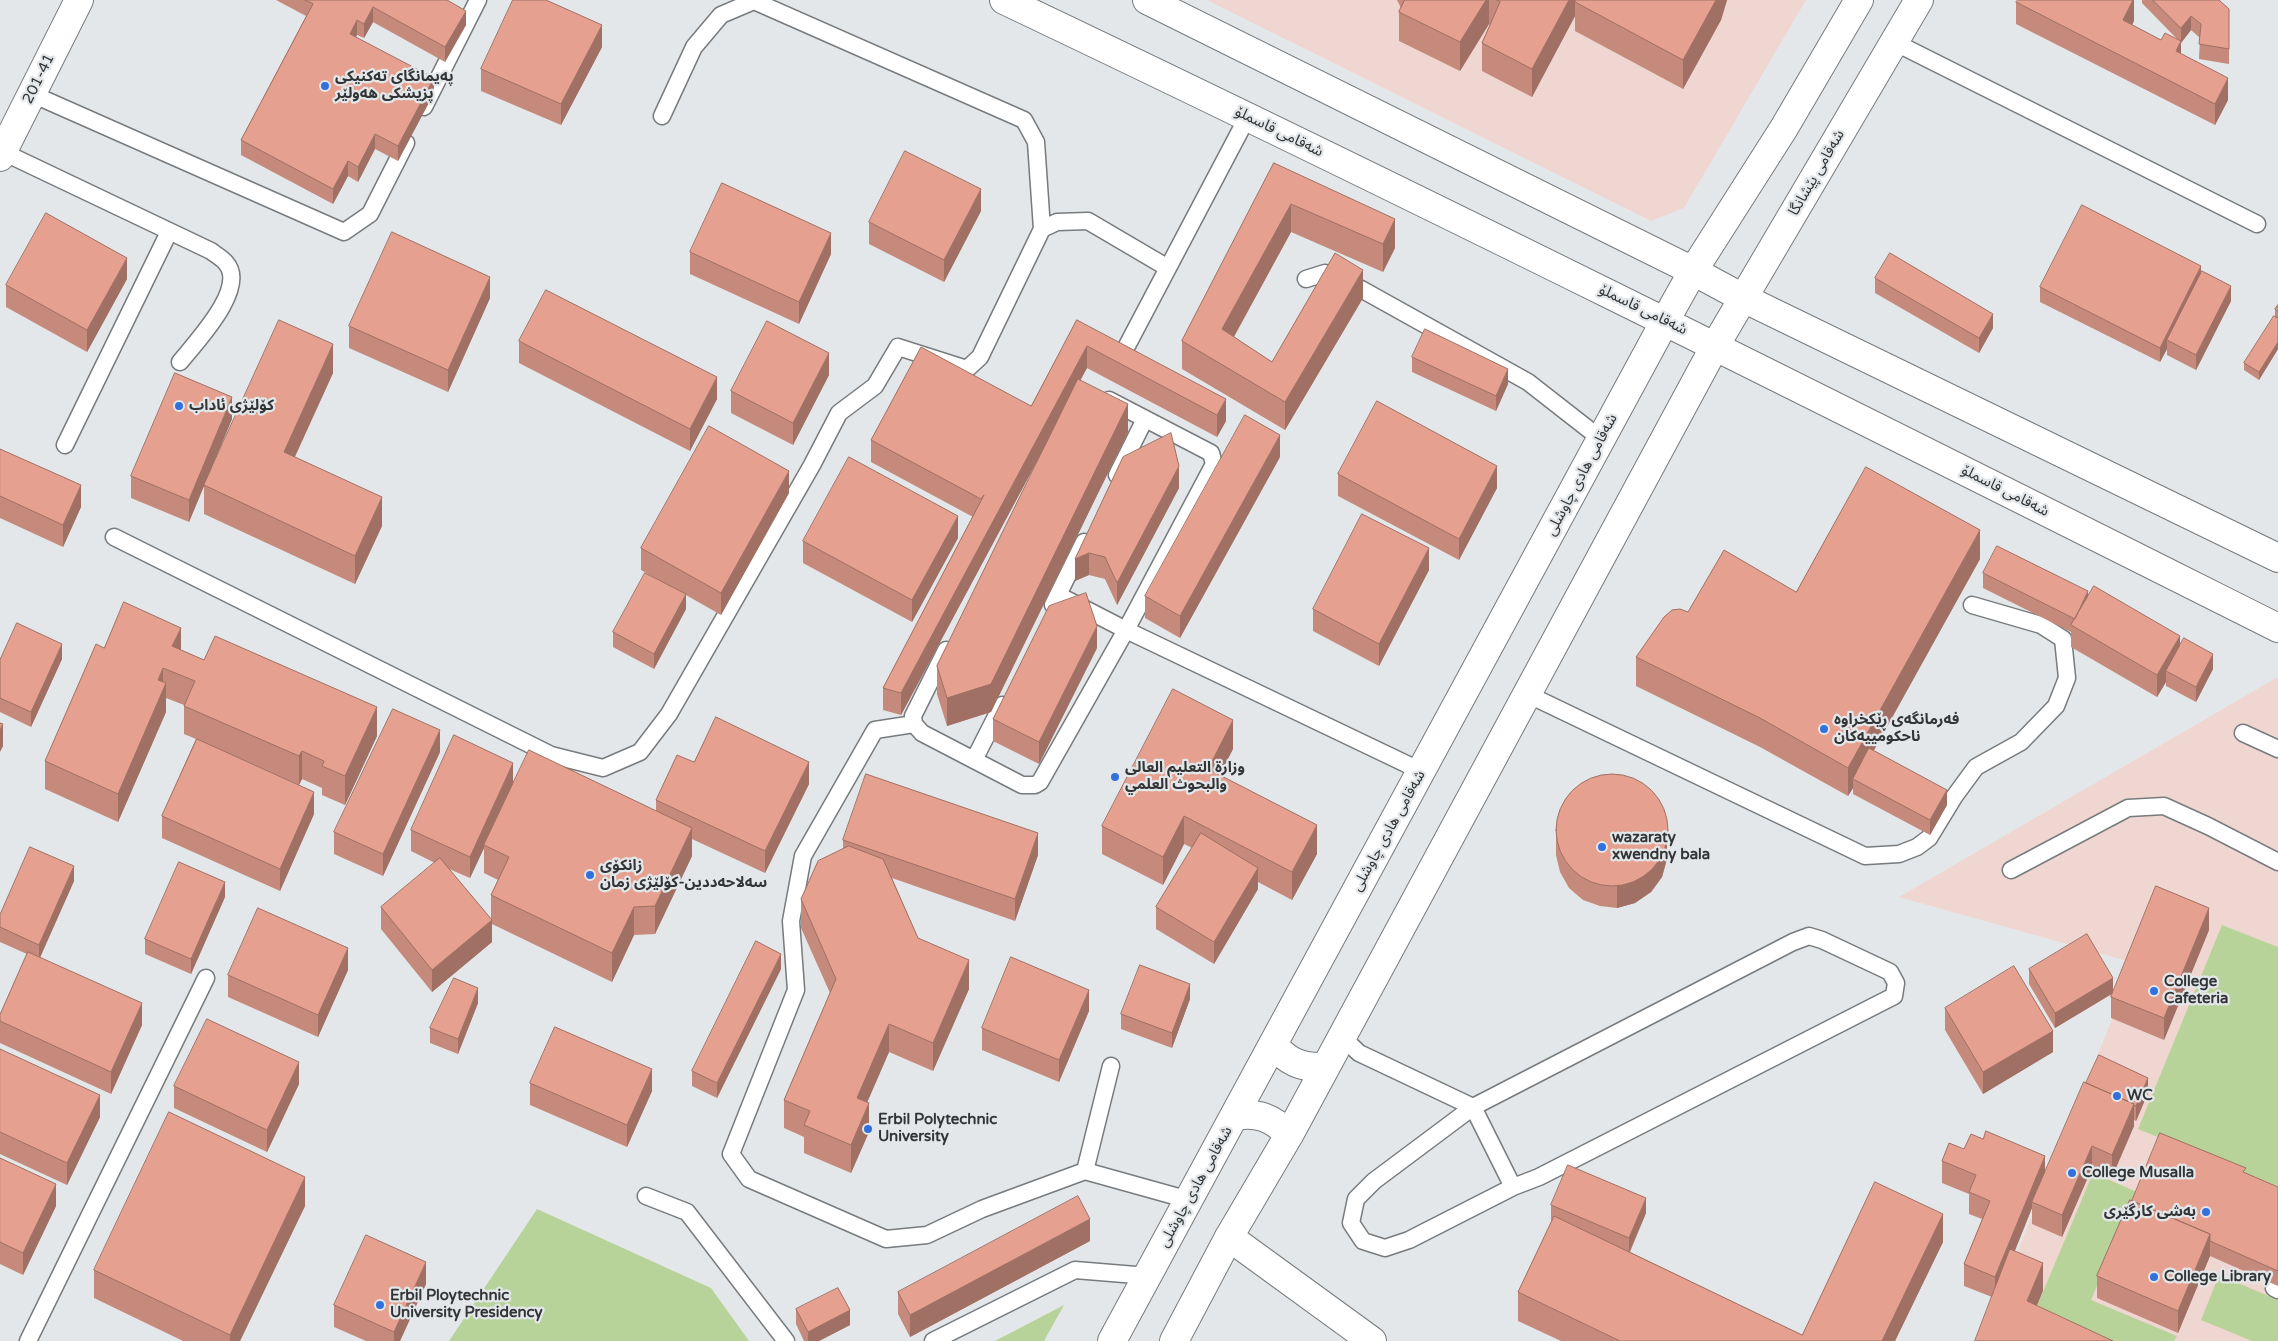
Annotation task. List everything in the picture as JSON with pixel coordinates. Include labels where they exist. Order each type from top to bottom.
[{"type":"main road","name":"201-41","points":[[1,155],[79,0]]},
{"type":"main road","name":"شەقامی قاسملۆ","points":[[1004,0],[1248,116],[1665,320],[2278,628]]},
{"type":"main road","points":[[1147,0],[1693,271],[1743,298],[2278,558]]},
{"type":"main road","points":[[1665,320],[1693,271],[1784,128],[1859,0]]},
{"type":"main road","name":"شەقامی پێشانگا","points":[[1715,346],[1919,0]]},
{"type":"main road","name":"شەقامی هادی چاوشلی","points":[[1112,1341],[1665,320]]},
{"type":"main road","points":[[1174,1341],[1229,1237],[1342,1037],[1715,346]]},
{"type":"main road","points":[[1273,1044],[1282,1056],[1295,1064],[1310,1068],[1325,1067]]},
{"type":"main road","points":[[1235,1116],[1247,1114],[1265,1117],[1280,1126],[1288,1135]]},
{"type":"main road","points":[[1229,1237],[1372,1341]]},
{"type":"lane","points":[[32,94],[344,232],[370,214],[478,0]]},
{"type":"lane","points":[[114,537],[551,755],[602,768],[640,752],[669,714],[812,465],[839,413],[875,386],[898,347],[966,370],[980,357],[1042,229],[1036,142],[1024,120],[754,1],[721,15],[694,47],[662,116]]},
{"type":"lane","points":[[1894,42],[2257,224]]},
{"type":"lane","points":[[1120,359],[1248,116]]},
{"type":"lane","points":[[1,155],[211,251],[228,264],[233,285],[219,313],[180,362]]},
{"type":"lane","points":[[1042,229],[1057,222],[1088,221],[1168,268]]},
{"type":"lane","points":[[65,445],[169,232]]},
{"type":"lane","points":[[1306,279],[1325,273],[1361,289],[1528,382],[1601,439]]},
{"type":"lane","points":[[953,638],[913,716],[914,724],[922,733],[1022,785],[1035,785],[1040,782],[1126,630],[1214,464],[1211,453],[1098,394]]},
{"type":"lane","points":[[1110,489],[1144,419]]},
{"type":"lane","points":[[1045,621],[1092,525]]},
{"type":"lane","points":[[1058,595],[1126,630],[1421,771]]},
{"type":"lane","points":[[1527,694],[1865,856],[1899,854],[1917,847],[1929,838],[1954,797],[1976,767],[2021,742],[2056,706],[2067,678],[2063,639],[2041,625],[1972,605]]},
{"type":"lane","points":[[974,760],[1010,691]]},
{"type":"lane","points":[[914,724],[875,730],[803,856],[791,921],[796,990],[731,1154],[749,1179],[886,1239],[927,1235],[982,1209],[1085,1171],[1189,1200]]},
{"type":"lane","points":[[2243,733],[2278,749]]},
{"type":"lane","points":[[2011,870],[2128,808],[2164,806],[2278,862]]},
{"type":"lane","points":[[1808,936],[1822,940],[1890,972],[1896,983],[1894,996],[1538,1177],[1513,1187],[1409,1240],[1385,1248],[1363,1241],[1351,1223],[1356,1199],[1374,1181],[1473,1107],[1784,947],[1808,936]]},
{"type":"lane","points":[[28,1341],[206,978]]},
{"type":"lane","points":[[1342,1037],[1359,1053],[1473,1107],[1513,1187]]},
{"type":"lane","points":[[1085,1171],[1111,1066]]},
{"type":"lane","points":[[646,1196],[687,1212],[786,1341]]},
{"type":"lane","points":[[934,1341],[1075,1270],[1148,1276]]},
{"type":"shaded area","points":[[1207,0],[1806,0],[1684,208],[1651,221]]},
{"type":"shaded area","points":[[2278,677],[2278,1341],[1981,1341],[2135,963],[1899,897]]},
{"type":"green space","points":[[2222,925],[2278,947],[2278,1186],[2138,1129]]},
{"type":"green space","points":[[2093,1173],[2137,1192],[2091,1300],[2177,1336],[2174,1341],[2053,1341],[2027,1330]]},
{"type":"green space","points":[[537,1209],[711,1288],[749,1341],[449,1341]]},
{"type":"green space","points":[[2219,1275],[2278,1300],[2278,1341],[2252,1341],[2201,1320]]},
{"type":"green space","points":[[1064,1305],[1044,1341],[995,1341]]},
{"type":"building","points":[[305,0],[447,0],[466,11],[445,47],[373,7],[364,24],[357,20],[350,34],[434,78],[398,146],[375,134],[358,167],[348,161],[333,189],[241,140],[313,4]]},
{"type":"building","points":[[513,0],[546,0],[602,25],[561,104],[481,69]]},
{"type":"building","points":[[1405,0],[1486,0],[1460,42],[1399,12]]},
{"type":"building","points":[[1497,0],[1569,0],[1532,69],[1482,43],[1500,2]]},
{"type":"building","points":[[1576,0],[1716,0],[1683,60],[1575,2]]},
{"type":"building","points":[[2018,0],[2133,0],[2123,20],[2161,40],[2165,33],[2181,41],[2176,51],[2228,78],[2215,104],[2016,2]]},
{"type":"building","points":[[2153,0],[2219,0],[2229,9],[2229,49],[2199,44],[2201,24],[2191,16],[2181,28]]},
{"type":"building","points":[[905,151],[981,189],[944,260],[869,222]]},
{"type":"building","points":[[1274,163],[1395,219],[1383,244],[1291,204],[1222,329],[1272,362],[1335,253],[1363,270],[1285,402],[1182,341]]},
{"type":"building","points":[[722,183],[831,233],[799,302],[690,252]]},
{"type":"building","points":[[2082,205],[2201,266],[2160,348],[2040,287]]},
{"type":"building","points":[[46,213],[127,258],[87,330],[6,285]]},
{"type":"building","points":[[392,232],[490,277],[448,370],[349,326]]},
{"type":"building","points":[[1890,253],[1993,314],[1979,338],[1875,278]]},
{"type":"building","points":[[2202,271],[2231,286],[2196,355],[2167,340]]},
{"type":"building","points":[[546,290],[717,377],[690,429],[519,341]]},
{"type":"building","points":[[2274,316],[2278,318],[2278,342],[2259,372],[2244,363]]},
{"type":"building","points":[[279,320],[333,344],[284,452],[382,497],[355,556],[204,485]]},
{"type":"building","points":[[1077,320],[1226,399],[1217,415],[1087,346],[901,693],[883,688],[984,495],[981,499],[871,440],[921,347],[1031,406]]},
{"type":"building","points":[[767,321],[829,353],[793,423],[731,391]]},
{"type":"building","points":[[1425,329],[1508,369],[1496,396],[1412,357]]},
{"type":"building","points":[[175,373],[232,397],[189,500],[131,476]]},
{"type":"building","points":[[1078,379],[1128,404],[991,684],[947,698],[937,666]]},
{"type":"building","points":[[1377,401],[1497,466],[1459,539],[1338,474]]},
{"type":"building","points":[[1245,415],[1280,435],[1180,616],[1145,596]]},
{"type":"building","points":[[709,426],[789,471],[721,593],[641,548]]},
{"type":"building","points":[[1171,433],[1179,466],[1117,583],[1105,557],[1089,553],[1075,559],[1123,457]]},
{"type":"building","points":[[0,449],[81,485],[63,525],[0,496]]},
{"type":"building","points":[[849,457],[958,516],[912,600],[803,541]]},
{"type":"building","points":[[1866,467],[1980,530],[1848,768],[1760,718],[1636,657],[1664,617],[1672,610],[1680,609],[1688,612],[1724,550],[1796,592]]},
{"type":"building","points":[[1362,514],[1429,548],[1379,644],[1313,609]]},
{"type":"building","points":[[1997,546],[2088,591],[2075,619],[1983,573]]},
{"type":"building","points":[[645,573],[686,594],[654,654],[613,632]]},
{"type":"building","points":[[2094,586],[2180,636],[2157,675],[2071,625]]},
{"type":"building","points":[[1086,593],[1097,626],[1039,742],[993,719],[1049,606]]},
{"type":"building","points":[[124,602],[181,628],[172,646],[204,660],[215,636],[377,707],[345,776],[322,766],[324,761],[302,751],[299,756],[184,706],[195,681],[163,668],[158,680],[166,683],[118,794],[45,761],[96,644],[104,648]]},
{"type":"building","points":[[17,623],[62,644],[31,712],[0,698],[0,660]]},
{"type":"building","points":[[2184,638],[2213,654],[2196,687],[2166,671]]},
{"type":"building","points":[[1173,689],[1233,720],[1208,769],[1317,825],[1292,872],[1184,816],[1163,857],[1102,826]]},
{"type":"building","points":[[393,709],[440,730],[383,854],[334,832]]},
{"type":"building","points":[[716,717],[809,762],[765,851],[656,800],[677,755],[694,762]]},
{"type":"building","points":[[454,735],[513,763],[470,857],[411,830]]},
{"type":"building","points":[[197,739],[314,792],[280,869],[162,816]]},
{"type":"building","points":[[1869,748],[1947,790],[1930,820],[1853,779]]},
{"type":"building","points":[[529,750],[692,828],[655,906],[634,907],[612,953],[491,895],[509,857],[484,845]]},
{"type":"building","points":[[866,774],[1038,833],[1015,899],[843,840]]},
{"type":"building","points":[[1612,774],[1633,779],[1651,791],[1663,809],[1668,830],[1663,851],[1651,869],[1633,881],[1612,886],[1591,881],[1573,869],[1561,851],[1556,830],[1561,809],[1573,791],[1591,779]]},
{"type":"building","points":[[1201,833],[1258,868],[1214,942],[1156,907]]},
{"type":"building","points":[[849,846],[883,859],[918,938],[969,960],[933,1043],[889,1024],[857,1098],[869,1103],[851,1145],[804,1125],[810,1111],[784,1100],[836,979],[801,899],[818,861]]},
{"type":"building","points":[[30,847],[74,866],[39,945],[0,927],[0,915]]},
{"type":"building","points":[[440,858],[492,920],[432,970],[381,907]]},
{"type":"building","points":[[179,862],[225,882],[191,959],[145,939]]},
{"type":"building","name":"College Cafeteria","points":[[2156,886],[2209,908],[2164,1018],[2111,997]]},
{"type":"building","points":[[258,908],[348,948],[318,1015],[228,975]]},
{"type":"building","points":[[2087,934],[2113,978],[2055,1013],[2029,969]]},
{"type":"building","points":[[756,941],[781,954],[717,1083],[692,1071]]},
{"type":"building","points":[[28,952],[142,1003],[111,1072],[0,1021],[0,1015]]},
{"type":"building","points":[[1011,957],[1089,990],[1059,1060],[982,1028]]},
{"type":"building","points":[[1140,965],[1190,984],[1172,1033],[1121,1014]]},
{"type":"building","points":[[2014,966],[2053,1031],[1983,1072],[1945,1008]]},
{"type":"building","points":[[454,978],[478,988],[458,1039],[430,1028]]},
{"type":"building","points":[[207,1019],[299,1062],[267,1130],[174,1086]]},
{"type":"building","points":[[555,1027],[652,1069],[627,1125],[530,1083]]},
{"type":"building","points":[[0,1049],[100,1095],[67,1163],[0,1132]]},
{"type":"building","points":[[2099,1055],[2148,1078],[2136,1106],[2086,1083]]},
{"type":"building","name":"College Musalla","points":[[2084,1082],[2134,1104],[2112,1155],[2092,1146],[2062,1215],[2032,1202]]},
{"type":"building","points":[[169,1112],[305,1177],[230,1335],[94,1270]]},
{"type":"building","points":[[1986,1131],[2045,1156],[1995,1277],[1964,1264],[1990,1201],[1969,1192],[1976,1175],[1942,1161],[1949,1143],[1964,1149],[1971,1134],[1983,1139]]},
{"type":"building","name":"بەشی کارگێری","points":[[2160,1133],[2246,1168],[2243,1172],[2278,1187],[2278,1271],[2210,1241],[2210,1234],[2132,1201]]},
{"type":"building","points":[[0,1158],[56,1184],[23,1253],[0,1242]]},
{"type":"building","points":[[1568,1165],[1646,1198],[1629,1238],[1551,1205]]},
{"type":"building","points":[[1875,1182],[1943,1214],[1882,1341],[1620,1341],[1518,1292],[1554,1216],[1802,1335]]},
{"type":"building","points":[[1078,1196],[1090,1219],[910,1315],[898,1292]]},
{"type":"building","name":"College Library","points":[[2130,1200],[2210,1234],[2178,1311],[2097,1276]]},
{"type":"building","name":"Erbil Ploytechnic University Presidency","points":[[366,1235],[426,1262],[394,1332],[334,1305]]},
{"type":"building","points":[[2010,1249],[2043,1263],[2027,1301],[2113,1341],[1975,1341]]},
{"type":"building","points":[[838,1288],[850,1310],[808,1332],[796,1309]]},
{"type":"place","name":"پەیمانگای تەکنیکی پزیشکی هەولێر","points":[[325,86]]},
{"type":"place","name":"کۆلێژی ئاداب","points":[[179,406]]},
{"type":"place","name":"فەرمانگەی ڕێکخراوە ناحکومییەکان","points":[[1824,729]]},
{"type":"place","name":"وزارة التعليم العالى والبحوث العلمي","points":[[1115,777]]},
{"type":"place","name":"wazaraty xwendny bala","points":[[1602,847]]},
{"type":"place","name":"زانکۆی سەلاحەددین-کۆلێژی زمان","points":[[590,875]]},
{"type":"place","name":"College Cafeteria","points":[[2154,991]]},
{"type":"place","name":"WC","points":[[2117,1096]]},
{"type":"place","name":"Erbil Polytechnic University","points":[[868,1129]]},
{"type":"place","name":"College Musalla","points":[[2072,1173]]},
{"type":"place","name":"بەشی کارگێری","points":[[2206,1212]]},
{"type":"place","name":"College Library","points":[[2154,1277]]},
{"type":"place","name":"Erbil Ploytechnic University Presidency","points":[[380,1305]]}]
